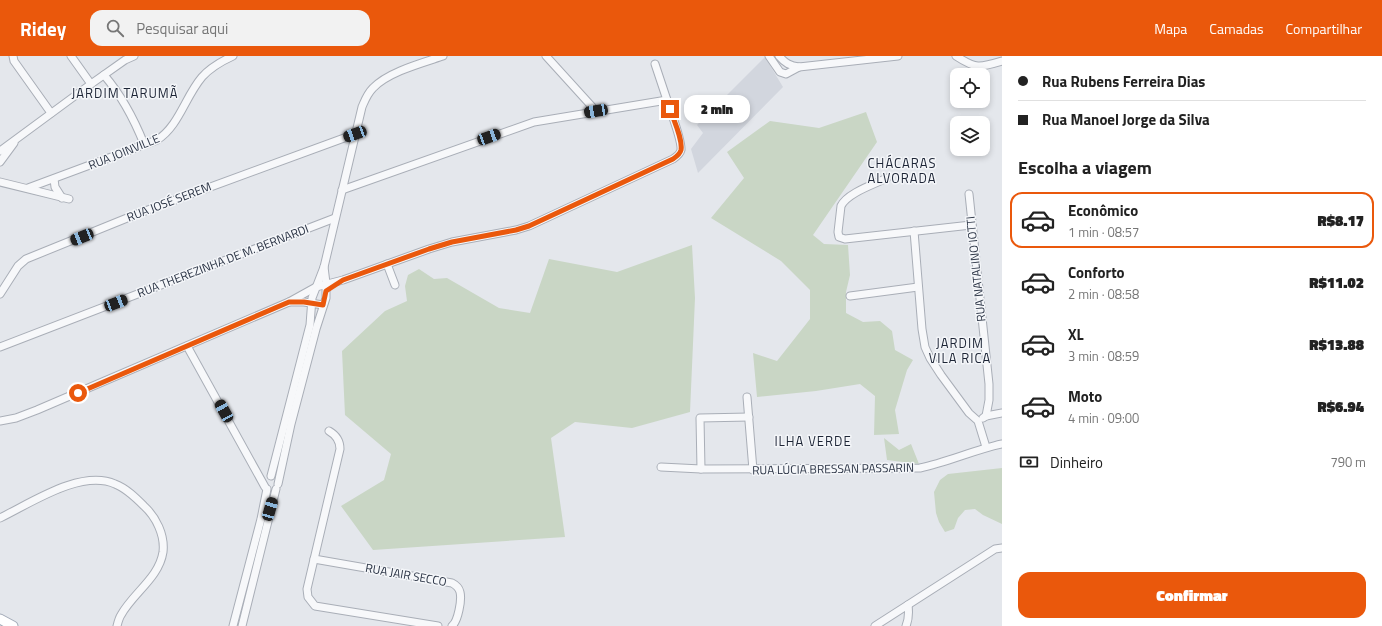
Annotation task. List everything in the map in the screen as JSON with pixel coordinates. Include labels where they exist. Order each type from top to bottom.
[{"type":"main road","points":[[0,619],[13,626]]},
{"type":"street","points":[[13,56],[14,61],[50,113]]},
{"type":"street","points":[[71,56],[91,84]]},
{"type":"street","points":[[0,150],[125,60],[134,56]]},
{"type":"street","name":"RUA JOINVILLE","points":[[28,188],[157,140],[165,135],[202,77],[212,68],[233,56]]},
{"type":"street","points":[[417,56],[420,64]]},
{"type":"street","points":[[233,626],[261,519],[266,488],[265,481],[270,476],[274,463],[310,325],[312,298],[324,267],[355,134],[366,96],[373,87],[383,80],[443,56]]},
{"type":"street","points":[[546,56],[596,111]]},
{"type":"street","points":[[769,56],[780,72],[786,74],[799,67]]},
{"type":"street","points":[[779,56],[784,62],[792,66],[799,67],[898,56]]},
{"type":"street","points":[[956,56],[965,62],[979,67],[1002,61]]},
{"type":"street","points":[[0,421],[16,418],[37,410],[289,302],[326,283],[343,280],[452,242],[516,230],[529,226],[673,159],[678,156],[681,151],[680,143],[654,64]]},
{"type":"street","points":[[104,75],[117,91],[133,118],[144,144]]},
{"type":"street","points":[[342,190],[519,126],[596,111],[667,100]]},
{"type":"street","name":"RUA JOSÉ SEREM","points":[[0,294],[18,266],[26,259],[137,214],[355,134]]},
{"type":"street","points":[[0,162],[17,138]]},
{"type":"street","points":[[887,178],[850,196],[843,202],[841,206],[838,232],[839,237],[845,239],[971,226]]},
{"type":"street","points":[[0,182],[65,198],[55,187],[54,179]]},
{"type":"street","name":"RUA NATALINO IOTTI","points":[[969,194],[971,226],[989,384],[989,400],[986,416]]},
{"type":"street","name":"RUA THEREZINHA DE M. BERNARDI","points":[[0,347],[335,218]]},
{"type":"street","points":[[914,231],[918,287],[925,348],[930,358],[968,413],[978,421],[986,447]]},
{"type":"street","points":[[387,264],[395,285]]},
{"type":"street","points":[[242,626],[291,424],[323,305],[326,291],[324,267]]},
{"type":"street","points":[[326,291],[343,280]]},
{"type":"street","points":[[850,296],[918,287]]},
{"type":"street","points":[[289,302],[304,302],[323,305]]},
{"type":"street","points":[[187,346],[266,488],[271,490],[277,486]]},
{"type":"street","points":[[747,397],[752,470]]},
{"type":"street","points":[[978,421],[986,416],[1002,414]]},
{"type":"street","points":[[701,469],[700,418],[749,417]]},
{"type":"street","points":[[329,431],[337,437],[340,449],[307,593],[309,600],[315,606],[438,626]]},
{"type":"street","name":"RUA LÚCIA BRESSAN PASSARIN","points":[[661,466],[701,469],[752,470],[920,468],[932,466],[986,447],[1002,444]]},
{"type":"street","points":[[253,463],[277,480],[277,486]]},
{"type":"street","points":[[274,463],[282,465]]},
{"type":"street","points":[[0,518],[64,486],[92,479],[105,480],[117,484],[133,496],[148,510],[156,521],[161,532],[163,551],[160,564],[122,614],[117,626]]},
{"type":"street","points":[[876,626],[995,549],[1002,548]]},
{"type":"street","name":"RUA JAIR SECCO","points":[[314,559],[452,583],[458,588],[460,596],[457,619],[454,626]]},
{"type":"street","points":[[906,626],[909,612],[908,605]]},
{"type":"shaded area","points":[[765,57],[783,87],[698,173],[691,149],[703,133],[697,125]]},
{"type":"green space","points":[[866,112],[877,142],[813,235],[824,244],[848,245],[850,275],[846,292],[846,313],[863,322],[880,321],[892,331],[895,350],[913,360],[907,370],[895,410],[899,434],[874,435],[875,396],[860,384],[816,391],[757,397],[753,353],[777,361],[810,319],[810,290],[781,261],[711,218],[744,178],[727,152],[770,121],[819,128]]},
{"type":"green space","points":[[692,245],[695,298],[690,412],[632,428],[575,422],[551,438],[565,537],[373,550],[341,506],[384,480],[391,454],[345,415],[342,351],[385,311],[407,301],[405,286],[408,275],[419,269],[434,279],[447,278],[499,308],[530,313],[549,259],[617,272]]},
{"type":"green space","points":[[884,438],[899,450],[911,444],[919,464],[887,460]]},
{"type":"green space","points":[[1002,468],[1002,524],[983,515],[975,509],[965,510],[958,518],[954,529],[945,532],[936,513],[934,492],[940,480],[948,474]]},
{"type":"district","name":"JARDIM TARUMÃ","points":[[125,93]]},
{"type":"district","name":"CHÁCARAS ALVORADA","points":[[902,170]]},
{"type":"district","name":"JARDIM VILA RICA","points":[[960,350]]},
{"type":"district","name":"ILHA VERDE","points":[[813,441]]},
{"type":"route","points":[[78,393],[289,302],[295,301],[323,305],[326,298],[326,291],[343,280],[452,242],[516,230],[529,226],[673,159],[678,156],[681,151],[670,109]]}]
